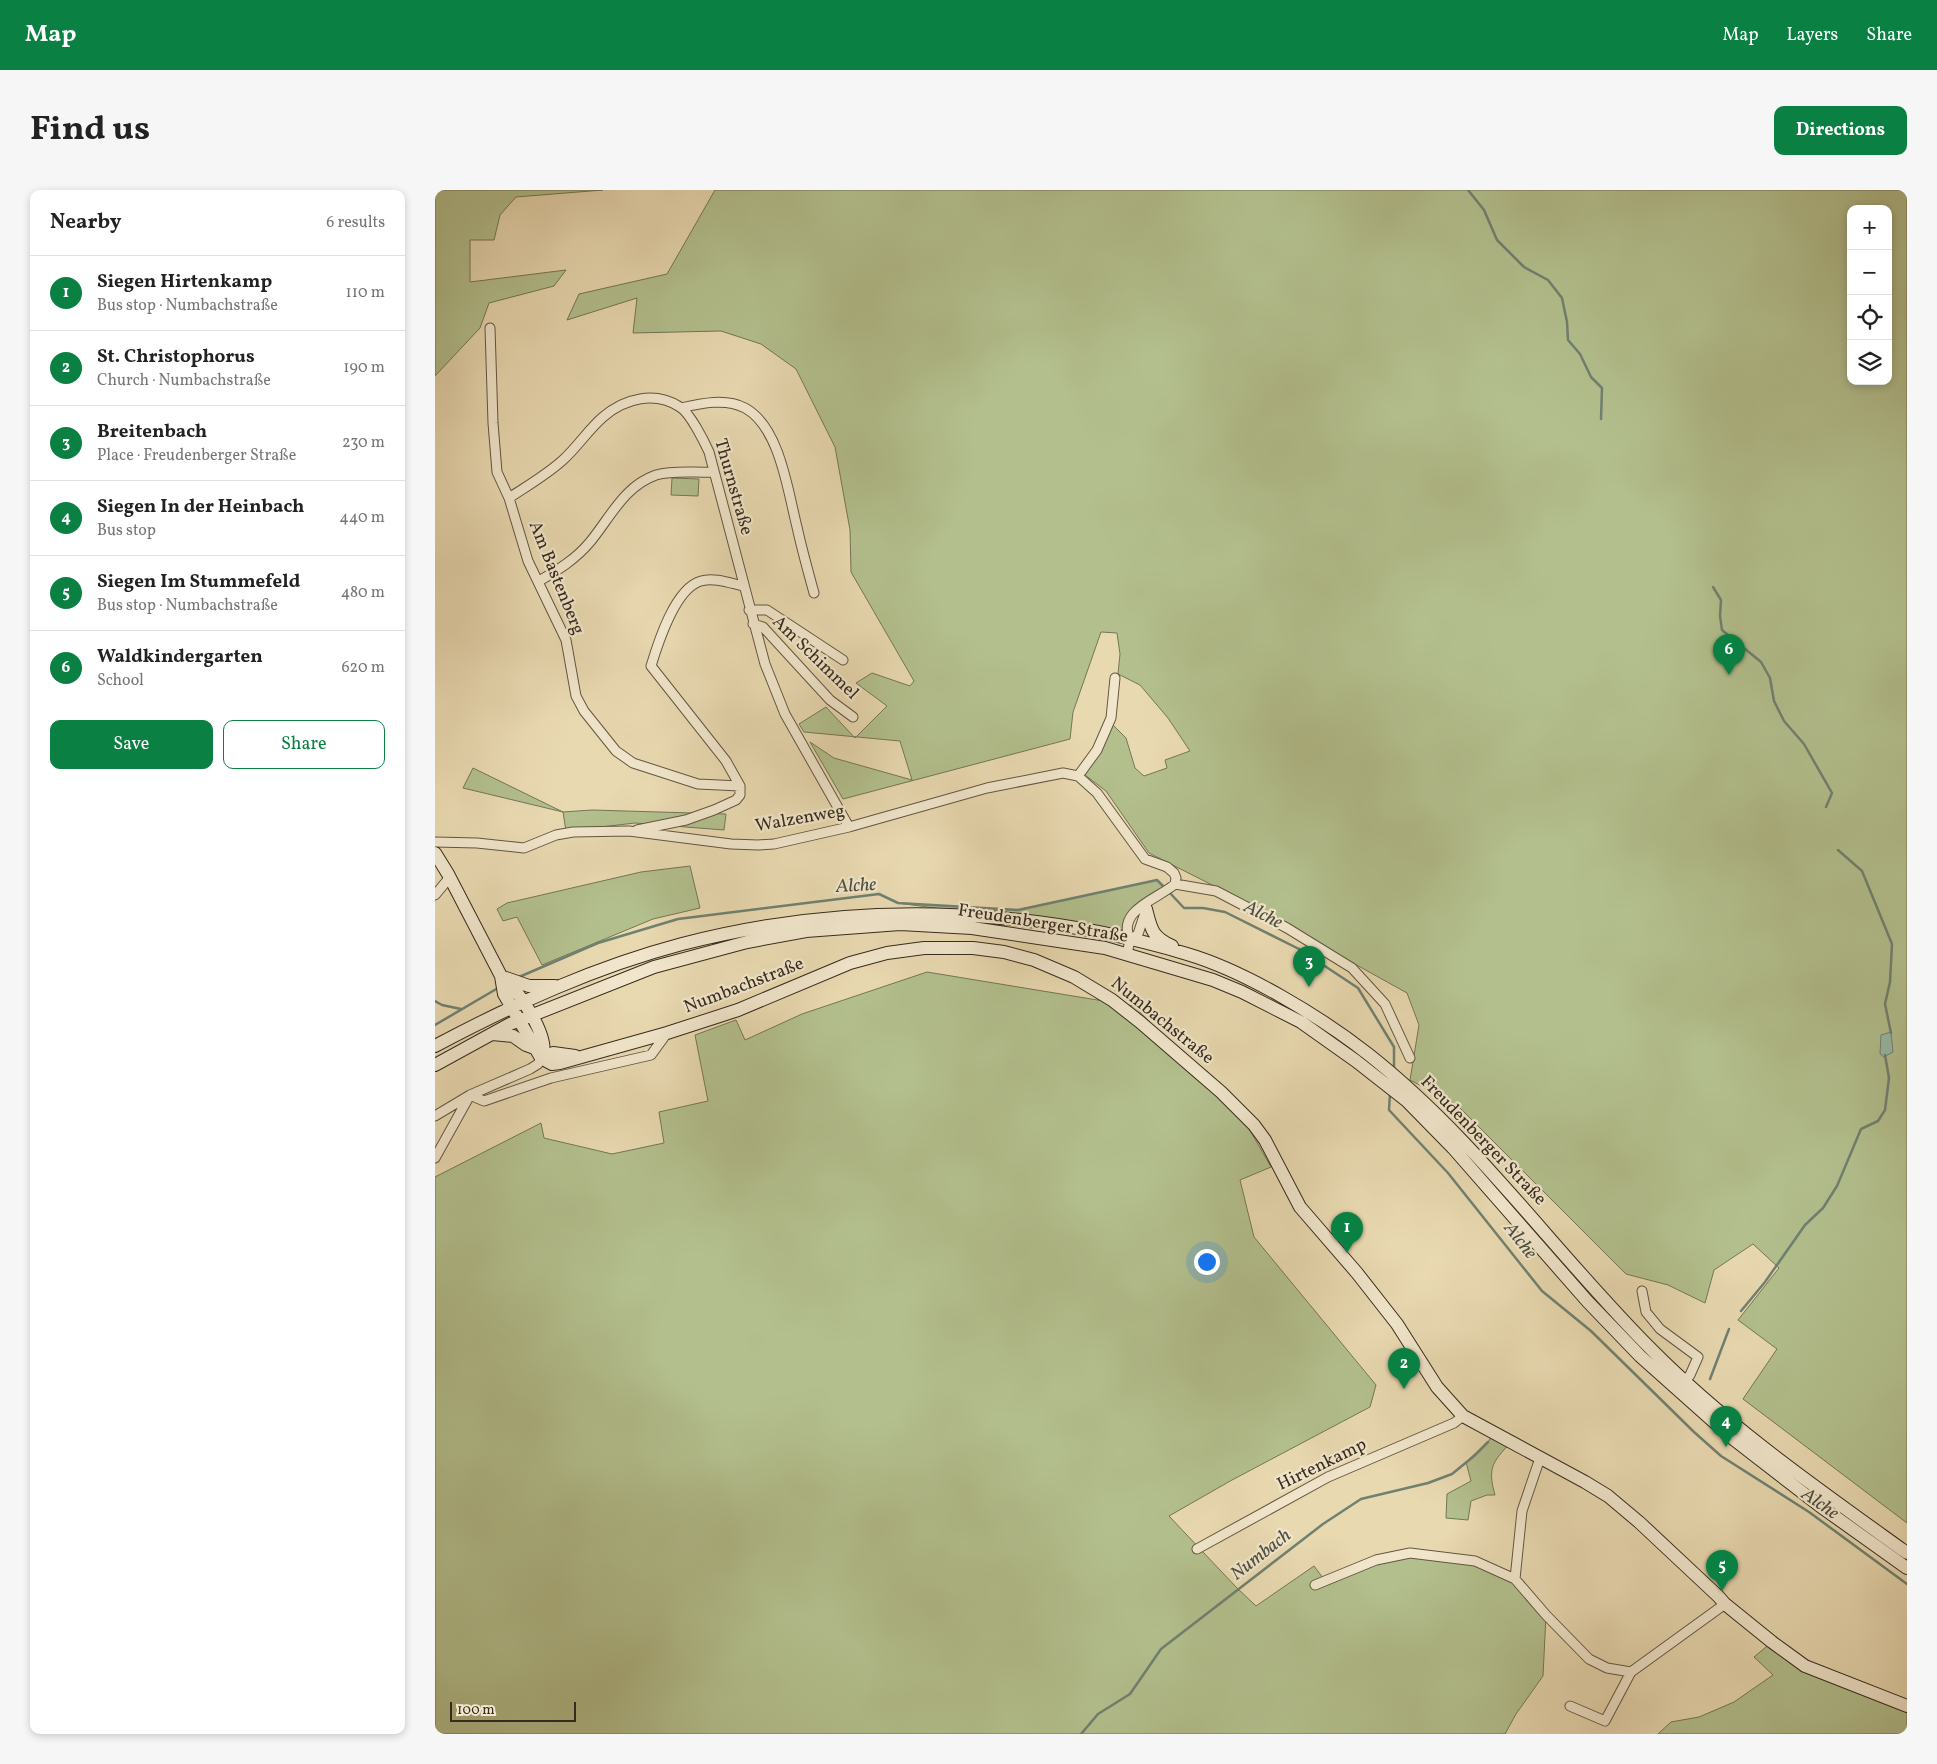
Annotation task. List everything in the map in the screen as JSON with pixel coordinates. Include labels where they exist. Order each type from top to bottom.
[{"type":"main road","points":[[435,853],[450,877],[501,976],[523,1003],[526,1018]]},
{"type":"main road","points":[[1146,906],[1151,928],[1155,935],[1160,940],[1190,954]]},
{"type":"main road","name":"Freudenberger Straße","points":[[435,1046],[510,1007],[541,996],[560,985],[611,966],[690,942],[773,925],[835,917],[899,914],[981,917],[1065,926],[1190,954],[1230,971],[1306,1011],[1365,1052],[1407,1101],[1453,1148],[1588,1302],[1640,1356],[1732,1438],[1820,1506],[1907,1568]]},
{"type":"main road","name":"Freudenberger Straße","points":[[435,1065],[526,1018],[645,970],[686,957],[776,935],[826,929],[900,924],[964,928],[1048,939],[1105,948],[1213,980],[1242,992],[1292,1018],[1356,1061],[1392,1082],[1464,1141],[1599,1294],[1650,1348],[1685,1381],[1753,1438],[1826,1495],[1907,1553]]},
{"type":"main road","name":"Numbachstraße","points":[[538,1053],[552,1064],[667,1033],[746,1007],[850,963],[887,952],[924,948],[973,948],[1004,952],[1034,960],[1073,977],[1112,1000],[1140,1022],[1221,1092],[1254,1125],[1265,1140],[1300,1207],[1357,1273],[1397,1324],[1437,1387],[1463,1416],[1585,1482],[1615,1502],[1725,1604],[1805,1666],[1907,1706]]},
{"type":"main road","points":[[512,988],[560,985]]},
{"type":"main road","points":[[492,1034],[513,1036],[538,1053],[543,1051],[543,1043],[526,1018],[510,1007],[512,988]]},
{"type":"street","name":"Am Bastenberg","points":[[490,328],[495,458],[501,485],[509,498],[528,561],[566,640],[576,696],[584,711],[616,751],[633,763],[698,784],[740,786]]},
{"type":"street","points":[[509,498],[564,459],[602,418],[616,407],[633,399],[650,397],[681,408],[719,402],[733,404],[755,415],[765,428],[778,456],[815,594]]},
{"type":"street","name":"Thurnstraße","points":[[681,408],[701,435],[709,452],[753,624],[765,664],[785,714],[849,827]]},
{"type":"street","points":[[539,581],[579,554],[625,496],[643,480],[658,474],[713,472]]},
{"type":"street","points":[[629,831],[686,820],[736,800],[740,795],[740,786],[726,761],[651,666],[669,617],[682,595],[691,585],[707,579],[743,586]]},
{"type":"street","points":[[749,610],[767,610],[843,660]]},
{"type":"street","name":"Am Schimmel","points":[[753,624],[763,627],[830,700],[853,717]]},
{"type":"street","points":[[1115,678],[1111,718],[1097,750],[1078,776],[1097,794],[1145,859],[1167,867],[1174,872],[1176,878],[1175,884],[1146,906],[1138,934],[1130,940]]},
{"type":"street","name":"Walzenweg","points":[[435,842],[477,843],[523,848],[556,835],[573,832],[629,831],[731,844],[774,844],[849,827],[1014,782],[1054,774],[1078,776]]},
{"type":"street","points":[[435,895],[450,877]]},
{"type":"street","points":[[1175,884],[1216,891],[1287,928],[1352,968],[1385,1004],[1411,1058]]},
{"type":"street","points":[[1127,954],[1130,940],[1126,932],[1127,925],[1139,906],[1146,906]]},
{"type":"street","points":[[470,1095],[484,1102],[551,1078],[651,1055],[667,1033]]},
{"type":"street","points":[[435,1116],[470,1095],[530,1069],[538,1064],[538,1053]]},
{"type":"street","points":[[435,1158],[470,1095]]},
{"type":"street","points":[[1642,1291],[1646,1312],[1660,1329],[1698,1357],[1690,1375],[1685,1381]]},
{"type":"street","name":"Hirtenkamp","points":[[1197,1549],[1328,1477],[1454,1423],[1463,1416]]},
{"type":"street","points":[[1515,1579],[1522,1511],[1540,1458]]},
{"type":"street","points":[[1315,1585],[1377,1560],[1410,1553],[1475,1561],[1515,1579],[1546,1615],[1589,1659],[1607,1668],[1631,1672]]},
{"type":"street","points":[[1570,1706],[1605,1721],[1631,1672],[1725,1604]]},
{"type":"green space","points":[[435,190],[603,190],[516,197],[500,215],[494,240],[470,240],[470,282],[566,270],[554,286],[489,303],[480,328],[435,376]]},
{"type":"green space","points":[[715,190],[1907,190],[1907,1523],[1743,1399],[1777,1349],[1738,1320],[1779,1268],[1753,1244],[1714,1270],[1705,1303],[1668,1285],[1626,1274],[1457,1105],[1410,1080],[1419,1025],[1407,993],[1218,888],[1149,853],[1106,791],[1085,775],[1113,725],[1126,738],[1135,768],[1144,776],[1167,768],[1165,760],[1190,751],[1168,718],[1140,685],[1118,674],[1120,654],[1117,633],[1101,632],[1073,712],[1070,739],[843,799],[810,742],[834,758],[912,780],[900,741],[856,737],[887,706],[856,683],[872,673],[910,686],[914,681],[851,572],[850,530],[835,447],[796,369],[761,344],[721,331],[633,333],[637,298],[567,320],[579,294],[667,274]]},
{"type":"green space","points":[[672,478],[699,479],[698,496],[671,495]]},
{"type":"green space","points":[[826,707],[854,737],[804,732],[799,724]]},
{"type":"green space","points":[[473,768],[563,812],[463,788]]},
{"type":"green space","points":[[592,810],[726,814],[724,830],[635,823],[566,831],[563,812]]},
{"type":"green space","points":[[690,866],[700,908],[653,919],[542,965],[517,917],[503,921],[497,909],[507,903],[641,872]]},
{"type":"green space","points":[[1157,880],[1168,890],[1139,906],[1126,932],[1065,926],[898,903],[1018,910]]},
{"type":"green space","points":[[927,972],[1134,1006],[1243,1118],[1271,1167],[1240,1180],[1254,1237],[1376,1385],[1370,1407],[1232,1480],[1169,1516],[1256,1606],[1314,1566],[1323,1578],[1410,1553],[1475,1561],[1515,1579],[1546,1615],[1543,1676],[1516,1714],[1505,1734],[435,1734],[435,1177],[541,1123],[544,1138],[612,1154],[664,1143],[659,1112],[708,1101],[695,1035],[736,1020],[745,1040],[802,1014]]},
{"type":"green space","points":[[1494,1433],[1511,1442],[1493,1466],[1492,1478],[1495,1495],[1487,1495],[1471,1501],[1468,1520],[1446,1518],[1447,1494],[1471,1481],[1466,1462],[1488,1442]]},
{"type":"green space","points":[[1772,1642],[1785,1652],[1907,1706],[1907,1734],[1658,1734],[1671,1722],[1699,1717],[1734,1702],[1773,1675],[1754,1657]]},
{"type":"shaded area","points":[[1891,1032],[1893,1052],[1884,1057],[1880,1054],[1881,1035]]},
{"type":"waterway","points":[[1468,190],[1484,210],[1497,240],[1524,267],[1548,280],[1562,298],[1567,322],[1568,340],[1580,354],[1591,377],[1602,388],[1601,419]]},
{"type":"waterway","points":[[1713,587],[1721,600],[1720,616],[1722,630],[1761,662],[1770,678],[1774,701],[1784,721],[1804,744],[1832,793],[1826,807]]},
{"type":"waterway","points":[[1838,850],[1862,871],[1892,944],[1890,982],[1885,1004],[1891,1033]]},
{"type":"waterway","name":"Alche","points":[[519,977],[598,943],[678,919],[879,894],[898,903],[1018,910],[1157,880],[1165,888]]},
{"type":"waterway","name":"Alche","points":[[1169,892],[1184,908],[1203,908],[1225,912],[1299,949],[1358,988],[1394,1047],[1394,1070]]},
{"type":"waterway","name":"Alche","points":[[435,1025],[498,988]]},
{"type":"waterway","points":[[435,1001],[442,1005],[461,1009]]},
{"type":"waterway","points":[[1741,1311],[1765,1282],[1805,1225],[1823,1208],[1837,1186],[1861,1129],[1878,1121],[1885,1110],[1889,1078],[1885,1055]]},
{"type":"waterway","name":"Alche","points":[[1390,1093],[1389,1110],[1448,1173],[1542,1291],[1591,1331],[1721,1456],[1809,1512],[1907,1584]]},
{"type":"waterway","points":[[1710,1379],[1729,1329]]},
{"type":"waterway","name":"Numbach","points":[[1081,1734],[1098,1714],[1130,1694],[1161,1649],[1323,1524],[1361,1499],[1428,1483],[1452,1474],[1488,1442]]},
{"type":"place","name":"Waldkindergarten","points":[[1729,675]]},
{"type":"place","name":"Breitenbach","points":[[1309,987]]},
{"type":"place","name":"Siegen Hirtenkamp","points":[[1347,1253]]},
{"type":"place","name":"St. Christophorus","points":[[1404,1389]]},
{"type":"place","name":"Siegen In der Heinbach","points":[[1726,1447]]},
{"type":"place","name":"Siegen Im Stummefeld","points":[[1722,1591]]}]
